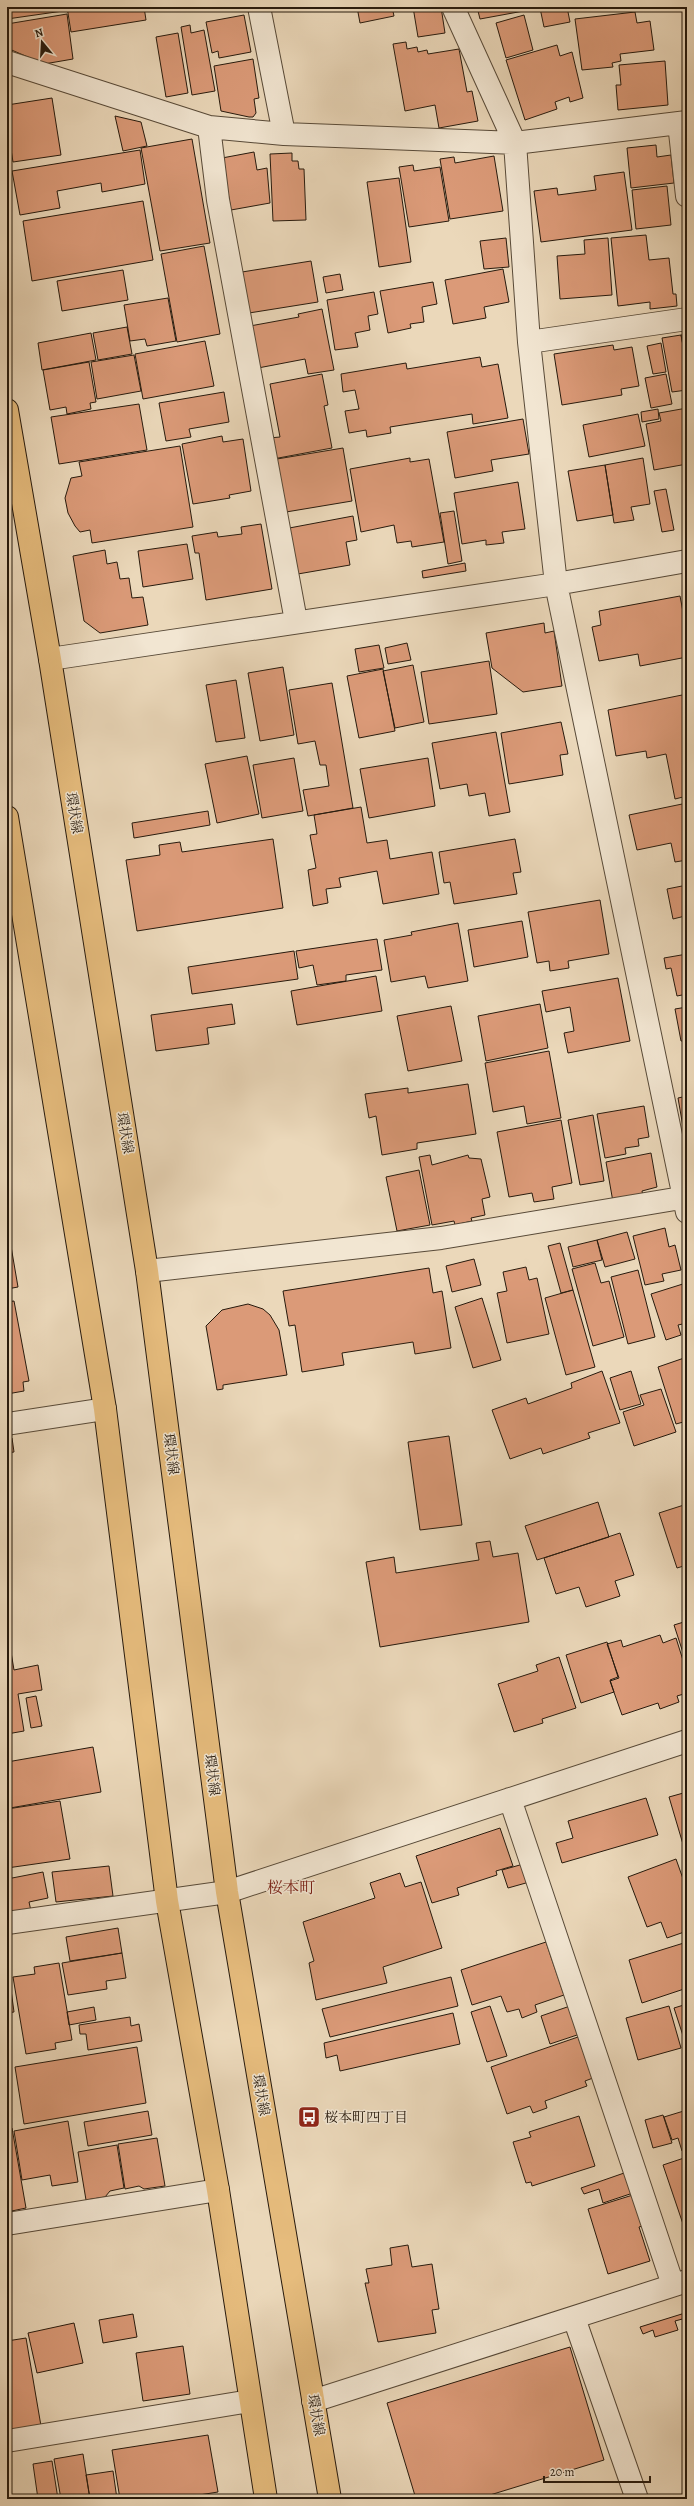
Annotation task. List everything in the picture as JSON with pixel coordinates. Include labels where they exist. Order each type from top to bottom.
[{"type":"main road","name":"環状線","points":[[7,410],[50,659],[147,1271],[227,1892],[330,2499]]},
{"type":"main road","points":[[7,817],[13,893],[106,1409],[167,1901],[218,2190],[266,2499]]},
{"type":"street","points":[[259,7],[284,134]]},
{"type":"street","points":[[147,1271],[441,1238],[686,1202],[556,584],[529,342],[515,143],[453,7]]},
{"type":"street","points":[[7,62],[209,127],[284,134],[515,143],[683,122],[687,196]]},
{"type":"street","points":[[209,127],[218,200],[296,622]]},
{"type":"street","points":[[529,342],[687,319]]},
{"type":"street","points":[[50,659],[556,584],[687,561]]},
{"type":"street","points":[[7,1424],[106,1409]]},
{"type":"street","points":[[7,1923],[70,1912],[167,1901],[227,1892],[687,1741]]},
{"type":"street","points":[[313,2400],[680,2283],[510,1799]]},
{"type":"street","points":[[7,2224],[218,2190]]},
{"type":"street","points":[[574,2318],[637,2499]]},
{"type":"street","points":[[7,2441],[250,2401]]},
{"type":"building","points":[[7,7],[62,7],[63,11],[7,19]]},
{"type":"building","points":[[67,7],[144,7],[146,20],[71,32]]},
{"type":"building","points":[[357,7],[392,7],[394,16],[360,23]]},
{"type":"building","points":[[413,7],[441,7],[445,33],[418,37]]},
{"type":"building","points":[[477,7],[567,7],[570,22],[544,27],[540,8],[480,19]]},
{"type":"building","points":[[635,12],[637,23],[650,21],[654,50],[620,54],[621,61],[612,63],[613,67],[582,70],[575,19]]},
{"type":"building","points":[[67,14],[73,59],[44,64],[7,48],[7,24]]},
{"type":"building","points":[[244,15],[251,52],[219,58],[218,51],[212,53],[206,22]]},
{"type":"building","points":[[524,15],[533,50],[506,58],[496,23]]},
{"type":"building","points":[[190,25],[191,33],[204,30],[215,91],[192,95],[181,27]]},
{"type":"building","points":[[178,33],[188,93],[166,97],[156,37]]},
{"type":"building","points":[[406,42],[407,49],[417,47],[418,52],[427,50],[428,54],[459,49],[467,92],[472,91],[478,121],[439,128],[435,105],[405,111],[393,44]]},
{"type":"building","points":[[557,45],[560,56],[572,52],[583,98],[570,102],[569,97],[555,102],[557,109],[525,120],[506,60]]},
{"type":"building","points":[[253,59],[259,98],[254,99],[256,113],[253,117],[249,117],[221,111],[214,66]]},
{"type":"building","points":[[665,61],[668,105],[618,110],[616,85],[621,85],[619,65]]},
{"type":"building","points":[[52,98],[61,155],[13,162],[7,124],[7,105]]},
{"type":"building","points":[[115,116],[141,122],[147,146],[123,151]]},
{"type":"building","points":[[192,139],[210,243],[160,251],[141,148]]},
{"type":"building","points":[[656,145],[657,157],[671,155],[674,183],[631,188],[627,148]]},
{"type":"building","points":[[140,150],[145,184],[102,192],[101,183],[57,191],[60,208],[20,215],[12,171]]},
{"type":"building","points":[[254,152],[257,170],[267,168],[270,203],[231,210],[222,158]]},
{"type":"building","points":[[292,153],[292,161],[298,161],[299,169],[304,169],[306,220],[273,221],[270,154]]},
{"type":"building","points":[[494,156],[503,211],[450,219],[440,159],[454,157],[455,163]]},
{"type":"building","points":[[413,165],[414,171],[440,167],[449,221],[409,227],[399,167]]},
{"type":"building","points":[[624,172],[632,230],[541,242],[534,191],[557,188],[558,195],[596,190],[594,176]]},
{"type":"building","points":[[399,178],[411,262],[379,267],[367,182]]},
{"type":"building","points":[[667,186],[671,225],[636,229],[632,190]]},
{"type":"building","points":[[143,201],[153,260],[32,281],[23,221]]},
{"type":"building","points":[[646,235],[649,260],[669,258],[673,294],[676,294],[677,306],[650,309],[650,302],[618,306],[611,238]]},
{"type":"building","points":[[506,238],[509,267],[484,269],[480,241]]},
{"type":"building","points":[[608,238],[612,295],[560,299],[557,256],[585,254],[584,240]]},
{"type":"building","points":[[204,246],[220,334],[177,342],[161,254]]},
{"type":"building","points":[[311,261],[318,302],[249,313],[242,272]]},
{"type":"building","points":[[503,269],[509,302],[484,307],[486,318],[453,324],[445,280]]},
{"type":"building","points":[[123,270],[128,300],[62,311],[57,281]]},
{"type":"building","points":[[340,274],[343,290],[326,293],[323,277]]},
{"type":"building","points":[[433,282],[437,304],[422,307],[424,322],[410,324],[411,328],[388,333],[380,291]]},
{"type":"building","points":[[374,292],[378,314],[368,316],[370,330],[355,333],[358,347],[335,350],[327,300]]},
{"type":"building","points":[[168,298],[176,341],[147,346],[145,339],[130,341],[124,305]]},
{"type":"building","points":[[322,309],[334,370],[308,374],[305,359],[258,368],[250,326],[299,317],[298,314]]},
{"type":"building","points":[[127,327],[132,354],[98,360],[93,333]]},
{"type":"building","points":[[91,333],[96,360],[42,370],[38,343]]},
{"type":"building","points":[[687,334],[687,367],[681,335]]},
{"type":"building","points":[[681,335],[687,367],[687,390],[672,392],[662,338]]},
{"type":"building","points":[[205,341],[214,386],[143,399],[135,354]]},
{"type":"building","points":[[661,343],[666,372],[653,374],[647,346]]},
{"type":"building","points":[[613,345],[614,350],[632,347],[639,386],[621,389],[622,395],[562,405],[554,354]]},
{"type":"building","points":[[134,355],[141,391],[97,399],[91,362]]},
{"type":"building","points":[[480,357],[482,367],[498,364],[508,418],[473,424],[472,414],[390,427],[391,433],[367,437],[366,430],[349,433],[345,411],[359,409],[355,390],[343,392],[341,374],[406,363],[407,369]]},
{"type":"building","points":[[89,362],[96,402],[90,403],[91,409],[67,414],[66,407],[50,410],[43,370]]},
{"type":"building","points":[[322,374],[328,405],[324,406],[332,448],[273,459],[269,438],[280,437],[270,384]]},
{"type":"building","points":[[666,374],[672,404],[651,408],[645,378]]},
{"type":"building","points":[[224,392],[229,422],[189,429],[191,437],[166,441],[159,403]]},
{"type":"building","points":[[139,404],[147,450],[59,464],[51,417]]},
{"type":"building","points":[[687,408],[687,464],[654,470],[646,424],[661,421],[659,413]]},
{"type":"building","points":[[658,409],[659,419],[642,422],[641,412]]},
{"type":"building","points":[[638,414],[645,446],[589,457],[583,425]]},
{"type":"building","points":[[523,419],[529,454],[491,460],[493,471],[455,478],[447,432]]},
{"type":"building","points":[[222,436],[223,442],[243,439],[251,491],[229,495],[230,498],[193,504],[182,444]]},
{"type":"building","points":[[180,446],[193,527],[92,543],[90,530],[80,532],[75,526],[68,513],[65,498],[71,478],[82,476],[79,462]]},
{"type":"building","points":[[343,448],[352,501],[286,512],[277,459]]},
{"type":"building","points":[[410,458],[410,462],[429,459],[444,542],[412,547],[411,541],[397,543],[394,525],[361,532],[350,469]]},
{"type":"building","points":[[643,458],[650,504],[631,507],[634,520],[614,523],[605,465]]},
{"type":"building","points":[[605,465],[613,515],[577,521],[568,471]]},
{"type":"building","points":[[518,482],[525,529],[502,532],[504,543],[486,545],[486,540],[462,544],[454,493]]},
{"type":"building","points":[[666,489],[674,530],[662,532],[654,491]]},
{"type":"building","points":[[454,511],[462,561],[448,564],[440,513]]},
{"type":"building","points":[[353,516],[357,540],[346,542],[350,565],[292,575],[284,529]]},
{"type":"building","points":[[261,524],[272,589],[206,600],[199,553],[195,553],[192,536],[217,532],[218,537],[242,534],[241,527]]},
{"type":"building","points":[[187,544],[193,579],[143,587],[138,551]]},
{"type":"building","points":[[105,550],[107,564],[117,562],[120,579],[129,578],[132,598],[143,597],[148,625],[100,633],[84,621],[73,556]]},
{"type":"building","points":[[465,563],[466,571],[423,578],[422,571]]},
{"type":"building","points":[[680,596],[687,633],[687,657],[640,666],[638,654],[599,661],[592,627],[601,625],[599,611]]},
{"type":"building","points":[[544,623],[545,633],[554,631],[562,686],[523,692],[492,668],[486,633]]},
{"type":"building","points":[[407,643],[411,660],[388,664],[385,648]]},
{"type":"building","points":[[379,645],[384,668],[359,672],[355,649]]},
{"type":"building","points":[[489,661],[497,714],[429,724],[421,672]]},
{"type":"building","points":[[413,665],[424,722],[395,728],[383,671]]},
{"type":"building","points":[[283,667],[294,735],[260,741],[248,673]]},
{"type":"building","points":[[383,669],[395,731],[359,738],[347,676]]},
{"type":"building","points":[[236,680],[245,738],[216,742],[206,685]]},
{"type":"building","points":[[332,683],[353,808],[308,816],[303,790],[329,786],[326,765],[320,765],[315,741],[298,744],[289,690]]},
{"type":"building","points":[[687,694],[687,796],[675,799],[666,754],[647,758],[646,751],[616,756],[608,710]]},
{"type":"building","points":[[561,722],[568,754],[560,755],[563,775],[509,784],[501,733]]},
{"type":"building","points":[[496,732],[510,812],[489,816],[485,793],[469,796],[467,784],[440,789],[432,743]]},
{"type":"building","points":[[247,756],[259,814],[217,823],[205,764]]},
{"type":"building","points":[[294,758],[303,811],[262,818],[253,765]]},
{"type":"building","points":[[428,758],[435,806],[369,818],[360,769]]},
{"type":"building","points":[[687,803],[687,860],[675,862],[671,843],[637,850],[629,815]]},
{"type":"building","points":[[361,807],[367,843],[387,840],[390,859],[432,852],[439,894],[383,904],[377,871],[339,878],[341,887],[326,889],[328,903],[313,906],[308,870],[316,868],[310,835],[317,834],[314,815]]},
{"type":"building","points":[[208,811],[210,825],[134,838],[132,823]]},
{"type":"building","points":[[273,839],[283,908],[137,931],[126,860],[160,855],[159,845],[180,842],[182,852]]},
{"type":"building","points":[[515,839],[521,872],[513,873],[517,894],[454,904],[450,882],[444,883],[439,852]]},
{"type":"building","points":[[687,885],[687,928],[685,916],[673,919],[667,889]]},
{"type":"building","points":[[600,900],[609,954],[568,961],[569,968],[550,971],[549,961],[537,963],[528,912]]},
{"type":"building","points":[[522,921],[528,957],[474,967],[468,930]]},
{"type":"building","points":[[458,923],[468,981],[428,988],[425,976],[391,982],[384,940],[412,935],[411,932]]},
{"type":"building","points":[[377,939],[382,970],[346,975],[346,981],[317,985],[313,965],[299,968],[296,951]]},
{"type":"building","points":[[294,951],[298,979],[192,994],[188,967]]},
{"type":"building","points":[[687,954],[687,994],[677,996],[671,968],[666,969],[664,958]]},
{"type":"building","points":[[376,976],[382,1011],[297,1025],[291,991]]},
{"type":"building","points":[[618,978],[630,1041],[568,1053],[564,1033],[574,1031],[570,1007],[546,1012],[542,991]]},
{"type":"building","points":[[232,1004],[235,1024],[207,1028],[209,1044],[156,1051],[151,1015]]},
{"type":"building","points":[[540,1004],[548,1048],[486,1061],[478,1016]]},
{"type":"building","points":[[451,1006],[462,1061],[408,1071],[397,1016]]},
{"type":"building","points":[[687,1007],[687,1054],[684,1041],[681,1041],[675,1009]]},
{"type":"building","points":[[549,1051],[561,1118],[527,1124],[524,1106],[493,1112],[485,1063]]},
{"type":"building","points":[[468,1084],[476,1134],[417,1143],[417,1149],[382,1155],[376,1116],[369,1118],[365,1094],[408,1088],[408,1093]]},
{"type":"building","points":[[687,1096],[687,1150],[678,1098]]},
{"type":"building","points":[[644,1106],[649,1137],[638,1139],[639,1146],[625,1148],[626,1154],[605,1158],[597,1114]]},
{"type":"building","points":[[593,1115],[604,1181],[580,1185],[568,1120]]},
{"type":"building","points":[[561,1120],[572,1183],[552,1187],[554,1199],[534,1202],[532,1193],[509,1197],[497,1132]]},
{"type":"building","points":[[651,1153],[657,1187],[642,1191],[643,1196],[613,1202],[606,1162]]},
{"type":"building","points":[[430,1155],[432,1165],[468,1155],[469,1158],[481,1159],[490,1197],[482,1199],[485,1215],[471,1218],[472,1221],[455,1225],[454,1221],[432,1225],[419,1157]]},
{"type":"building","points":[[419,1170],[430,1225],[397,1231],[386,1177]]},
{"type":"building","points":[[7,1223],[18,1287],[7,1289]]},
{"type":"building","points":[[665,1228],[669,1247],[675,1245],[681,1270],[662,1274],[664,1281],[645,1285],[633,1236]]},
{"type":"building","points":[[627,1232],[635,1259],[605,1267],[597,1240]]},
{"type":"building","points":[[597,1240],[602,1260],[573,1267],[568,1247]]},
{"type":"building","points":[[560,1243],[573,1290],[561,1293],[548,1246]]},
{"type":"building","points":[[474,1259],[481,1285],[452,1292],[446,1266]]},
{"type":"building","points":[[595,1263],[601,1283],[609,1281],[624,1337],[593,1346],[572,1269]]},
{"type":"building","points":[[526,1267],[529,1280],[537,1278],[549,1334],[507,1343],[497,1293],[507,1291],[503,1272]]},
{"type":"building","points":[[429,1268],[433,1293],[442,1291],[451,1348],[415,1354],[413,1342],[342,1353],[344,1365],[302,1372],[295,1325],[289,1326],[283,1291]]},
{"type":"building","points":[[638,1270],[655,1337],[628,1344],[611,1277]]},
{"type":"building","points":[[686,1283],[687,1323],[678,1325],[681,1335],[666,1340],[651,1294]]},
{"type":"building","points":[[573,1290],[595,1367],[566,1375],[545,1298]]},
{"type":"building","points":[[482,1298],[501,1360],[473,1368],[455,1307]]},
{"type":"building","points":[[14,1301],[29,1381],[23,1382],[24,1391],[7,1394],[7,1302]]},
{"type":"building","points":[[248,1304],[263,1309],[270,1315],[279,1330],[287,1375],[223,1385],[223,1389],[217,1390],[206,1326],[222,1310]]},
{"type":"building","points":[[687,1357],[687,1421],[676,1424],[658,1367]]},
{"type":"building","points":[[602,1371],[620,1423],[588,1433],[590,1438],[543,1454],[541,1448],[510,1459],[492,1410],[526,1398],[528,1404],[572,1388],[571,1383]]},
{"type":"building","points":[[631,1371],[641,1404],[620,1410],[610,1378]]},
{"type":"building","points":[[661,1389],[676,1432],[634,1446],[623,1412],[644,1405],[640,1395]]},
{"type":"building","points":[[449,1436],[462,1525],[420,1530],[408,1442]]},
{"type":"building","points":[[12,1438],[14,1452],[7,1453],[7,1439]]},
{"type":"building","points":[[598,1502],[609,1537],[537,1560],[525,1526]]},
{"type":"building","points":[[687,1504],[687,1565],[677,1568],[659,1513]]},
{"type":"building","points":[[620,1533],[634,1575],[615,1581],[620,1596],[586,1607],[579,1587],[556,1594],[544,1558]]},
{"type":"building","points":[[490,1541],[493,1557],[518,1553],[529,1622],[380,1647],[366,1562],[394,1557],[396,1573],[479,1560],[476,1543]]},
{"type":"building","points":[[687,1621],[687,1665],[674,1625]]},
{"type":"building","points":[[7,1628],[14,1670],[38,1665],[42,1690],[18,1694],[24,1731],[7,1734]]},
{"type":"building","points":[[660,1635],[663,1643],[676,1638],[687,1673],[687,1693],[677,1696],[679,1702],[660,1709],[658,1703],[622,1715],[610,1681],[619,1678],[607,1644],[621,1640],[623,1647]]},
{"type":"building","points":[[607,1642],[618,1677],[610,1680],[614,1692],[581,1703],[566,1655]]},
{"type":"building","points":[[559,1657],[576,1708],[542,1719],[543,1723],[514,1732],[498,1684],[538,1671],[536,1665]]},
{"type":"building","points":[[36,1696],[42,1726],[31,1728],[26,1698]]},
{"type":"building","points":[[93,1747],[101,1792],[10,1808],[7,1793],[7,1762]]},
{"type":"building","points":[[687,1792],[687,1851],[685,1851],[669,1797]]},
{"type":"building","points":[[646,1798],[658,1835],[562,1863],[556,1843],[573,1838],[568,1821]]},
{"type":"building","points":[[60,1801],[70,1859],[7,1868],[7,1809]]},
{"type":"building","points":[[500,1828],[513,1866],[496,1871],[497,1875],[457,1888],[459,1895],[432,1903],[416,1856]]},
{"type":"building","points":[[676,1859],[687,1890],[687,1923],[684,1924],[687,1931],[667,1938],[661,1922],[647,1927],[628,1877]]},
{"type":"building","points":[[527,1863],[533,1881],[508,1888],[502,1870]]},
{"type":"building","points":[[109,1866],[113,1896],[56,1902],[52,1872]]},
{"type":"building","points":[[43,1872],[48,1898],[29,1902],[31,1911],[7,1915],[7,1879]]},
{"type":"building","points":[[400,1873],[405,1887],[421,1882],[442,1948],[383,1967],[387,1983],[316,2000],[309,1963],[314,1961],[303,1922],[375,1898],[370,1883]]},
{"type":"building","points":[[118,1928],[122,1953],[70,1961],[66,1937]]},
{"type":"building","points":[[546,1942],[564,1995],[535,2005],[537,2012],[522,2018],[519,2009],[507,2012],[501,1996],[472,2005],[461,1970]]},
{"type":"building","points":[[687,1942],[687,1988],[642,2003],[629,1960]]},
{"type":"building","points":[[122,1953],[126,1978],[106,1981],[107,1989],[68,1995],[62,1963]]},
{"type":"building","points":[[7,1960],[14,2012],[7,2013]]},
{"type":"building","points":[[59,1963],[72,2040],[55,2043],[56,2049],[26,2054],[13,1977],[35,1974],[34,1967]]},
{"type":"building","points":[[451,1977],[458,2006],[330,2037],[322,2009]]},
{"type":"building","points":[[687,2004],[687,2048],[674,2008]]},
{"type":"building","points":[[573,2005],[583,2033],[550,2044],[541,2016]]},
{"type":"building","points":[[490,2006],[507,2056],[487,2062],[471,2012]]},
{"type":"building","points":[[669,2006],[681,2048],[638,2060],[626,2018]]},
{"type":"building","points":[[94,2007],[96,2020],[69,2025],[67,2012]]},
{"type":"building","points":[[453,2013],[460,2044],[340,2071],[337,2055],[326,2058],[324,2043]]},
{"type":"building","points":[[130,2017],[131,2026],[139,2024],[142,2041],[88,2050],[86,2034],[80,2034],[79,2025]]},
{"type":"building","points":[[578,2037],[593,2078],[585,2081],[587,2086],[545,2101],[547,2108],[533,2113],[530,2106],[507,2114],[491,2067]]},
{"type":"building","points":[[137,2047],[146,2103],[24,2124],[15,2067]]},
{"type":"building","points":[[687,2110],[687,2150],[682,2151],[678,2138],[672,2140],[664,2117]]},
{"type":"building","points":[[148,2111],[152,2135],[88,2146],[84,2122]]},
{"type":"building","points":[[663,2115],[672,2143],[653,2148],[645,2120]]},
{"type":"building","points":[[579,2116],[595,2166],[532,2186],[531,2182],[526,2183],[513,2142],[531,2137],[529,2132]]},
{"type":"building","points":[[68,2121],[78,2182],[52,2186],[50,2175],[22,2180],[14,2131]]},
{"type":"building","points":[[12,2128],[26,2208],[7,2212],[7,2129]]},
{"type":"building","points":[[157,2138],[165,2186],[144,2189],[139,2186],[125,2189],[118,2144]]},
{"type":"building","points":[[117,2145],[124,2188],[110,2191],[105,2197],[86,2200],[78,2152]]},
{"type":"building","points":[[687,2157],[687,2229],[685,2230],[663,2165]]},
{"type":"building","points":[[627,2172],[633,2193],[603,2203],[599,2189],[584,2194],[581,2188]]},
{"type":"building","points":[[636,2194],[646,2225],[639,2227],[650,2261],[608,2274],[588,2209]]},
{"type":"building","points":[[408,2245],[412,2267],[432,2264],[439,2309],[432,2310],[436,2333],[378,2342],[365,2283],[369,2283],[366,2269],[392,2265],[390,2248]]},
{"type":"building","points":[[685,2313],[686,2318],[675,2321],[678,2330],[655,2337],[653,2330],[643,2334],[640,2327]]},
{"type":"building","points":[[133,2314],[137,2337],[103,2343],[99,2320]]},
{"type":"building","points":[[74,2323],[83,2363],[37,2373],[28,2333]]},
{"type":"building","points":[[26,2338],[41,2426],[11,2431],[7,2405],[7,2341]]},
{"type":"building","points":[[183,2346],[190,2394],[143,2401],[136,2353]]},
{"type":"building","points":[[570,2347],[604,2460],[477,2499],[416,2499],[387,2403]]},
{"type":"building","points":[[208,2435],[218,2492],[174,2499],[120,2499],[112,2450]]},
{"type":"building","points":[[83,2454],[90,2499],[61,2499],[54,2459]]},
{"type":"building","points":[[52,2461],[58,2499],[38,2499],[33,2464]]},
{"type":"building","points":[[113,2471],[117,2499],[90,2499],[86,2475]]},
{"type":"building","points":[[217,2495],[218,2499],[192,2499]]},
{"type":"place","name":"桜本町四丁目","points":[[309,2117]]},
{"type":"district","name":"桜本町","points":[[291,1888]]}]
